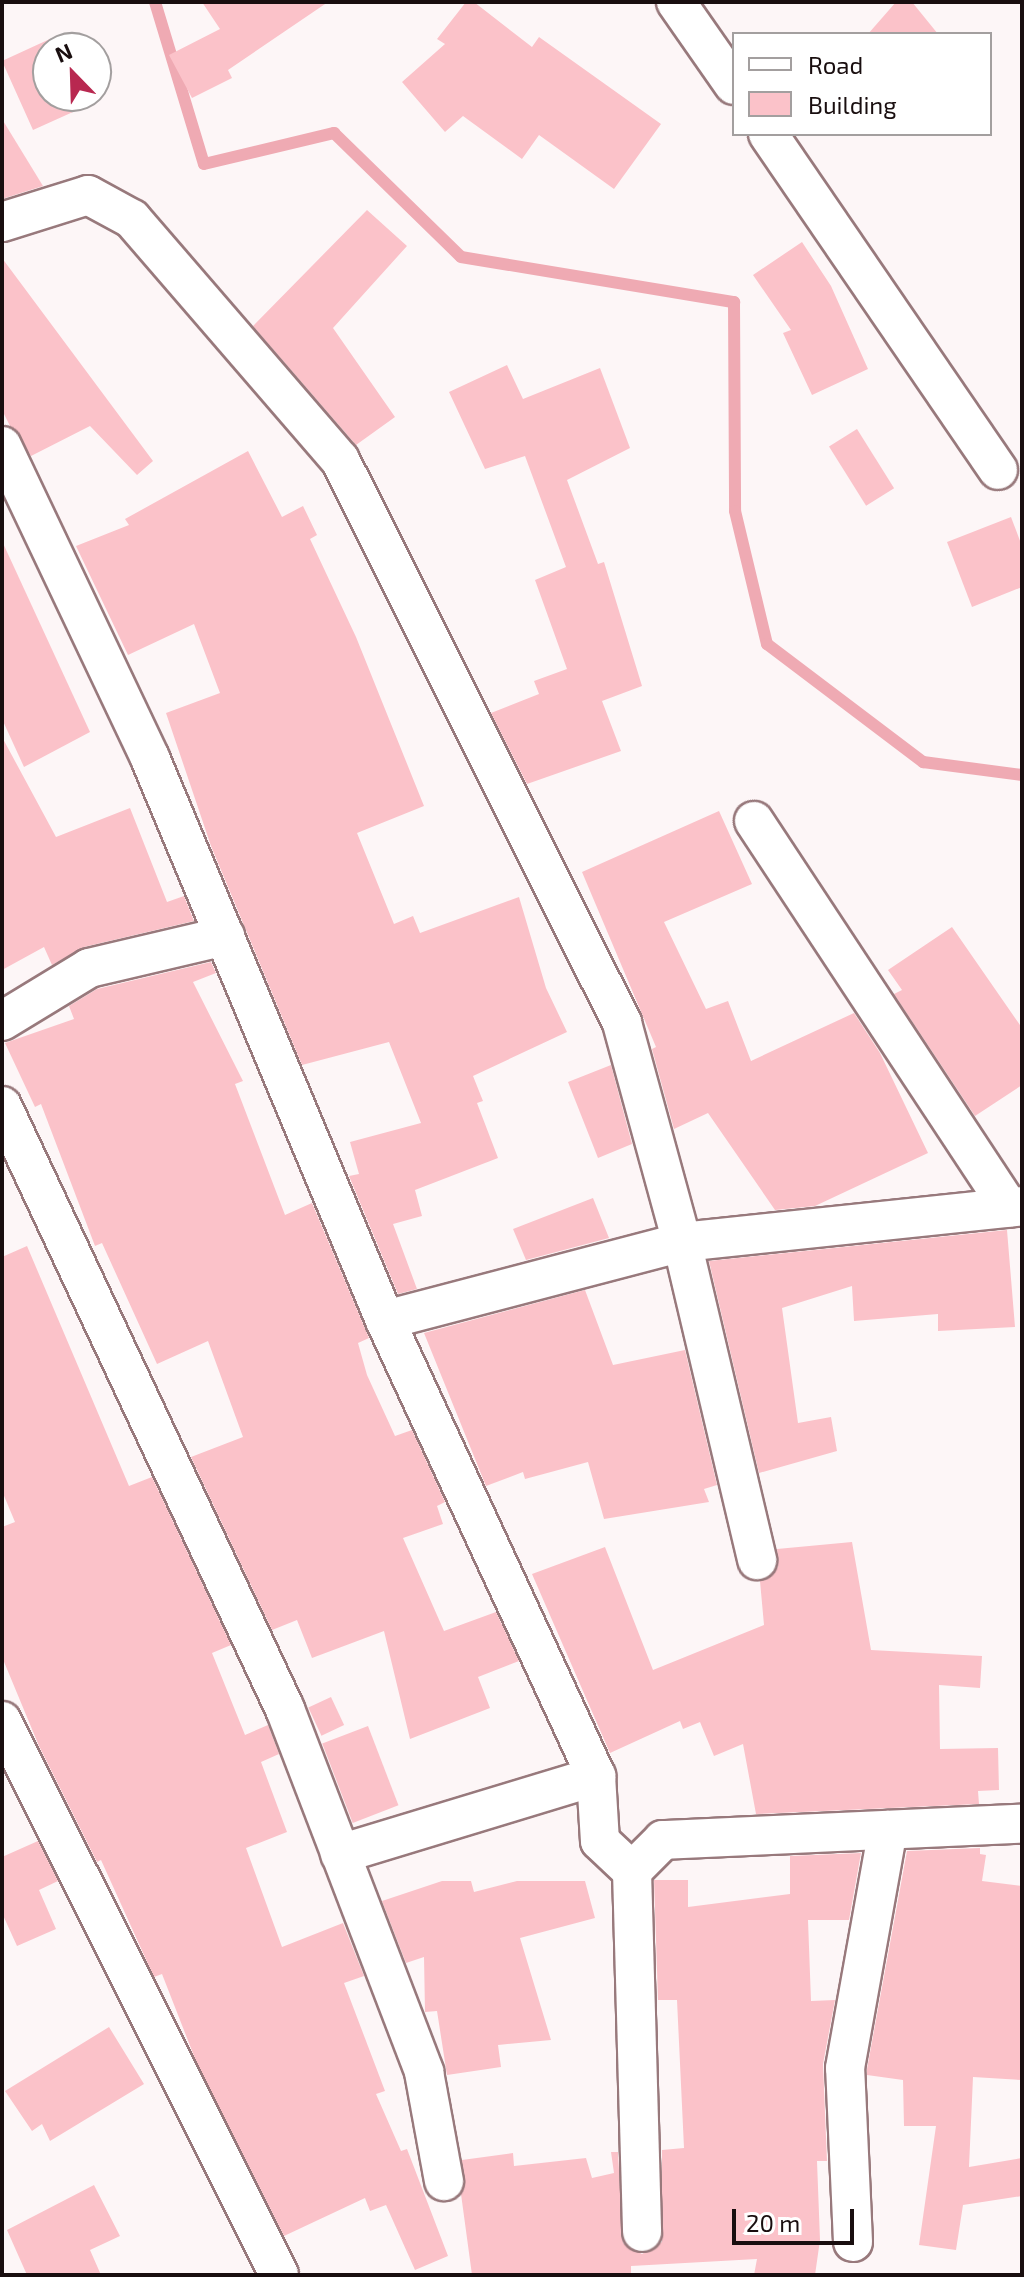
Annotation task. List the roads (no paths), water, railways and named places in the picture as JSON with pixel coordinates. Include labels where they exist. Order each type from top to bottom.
[{"type":"street","points":[[676,2],[732,82]]},
{"type":"street","points":[[769,136],[998,470]]},
{"type":"street","points":[[2,222],[88,195],[132,219],[340,460],[622,1023],[682,1242],[757,1560]]},
{"type":"street","points":[[2,446],[150,758],[385,1320],[596,1776],[600,1841],[632,1871],[642,2232]]},
{"type":"street","points":[[385,1320],[682,1242],[1015,1207],[754,821]]},
{"type":"street","points":[[2,1021],[89,968],[225,936]]},
{"type":"street","points":[[2,1106],[285,1709],[424,2072],[444,2181]]},
{"type":"street","points":[[2,1721],[279,2275]]},
{"type":"street","points":[[340,1854],[596,1776]]},
{"type":"street","points":[[632,1871],[663,1840],[1022,1824]]},
{"type":"street","points":[[853,2242],[845,2068],[888,1830]]},
{"type":"waterway","points":[[155,2],[204,164],[334,133],[461,257],[734,302],[735,511],[767,644],[923,762],[1022,775]]}]
